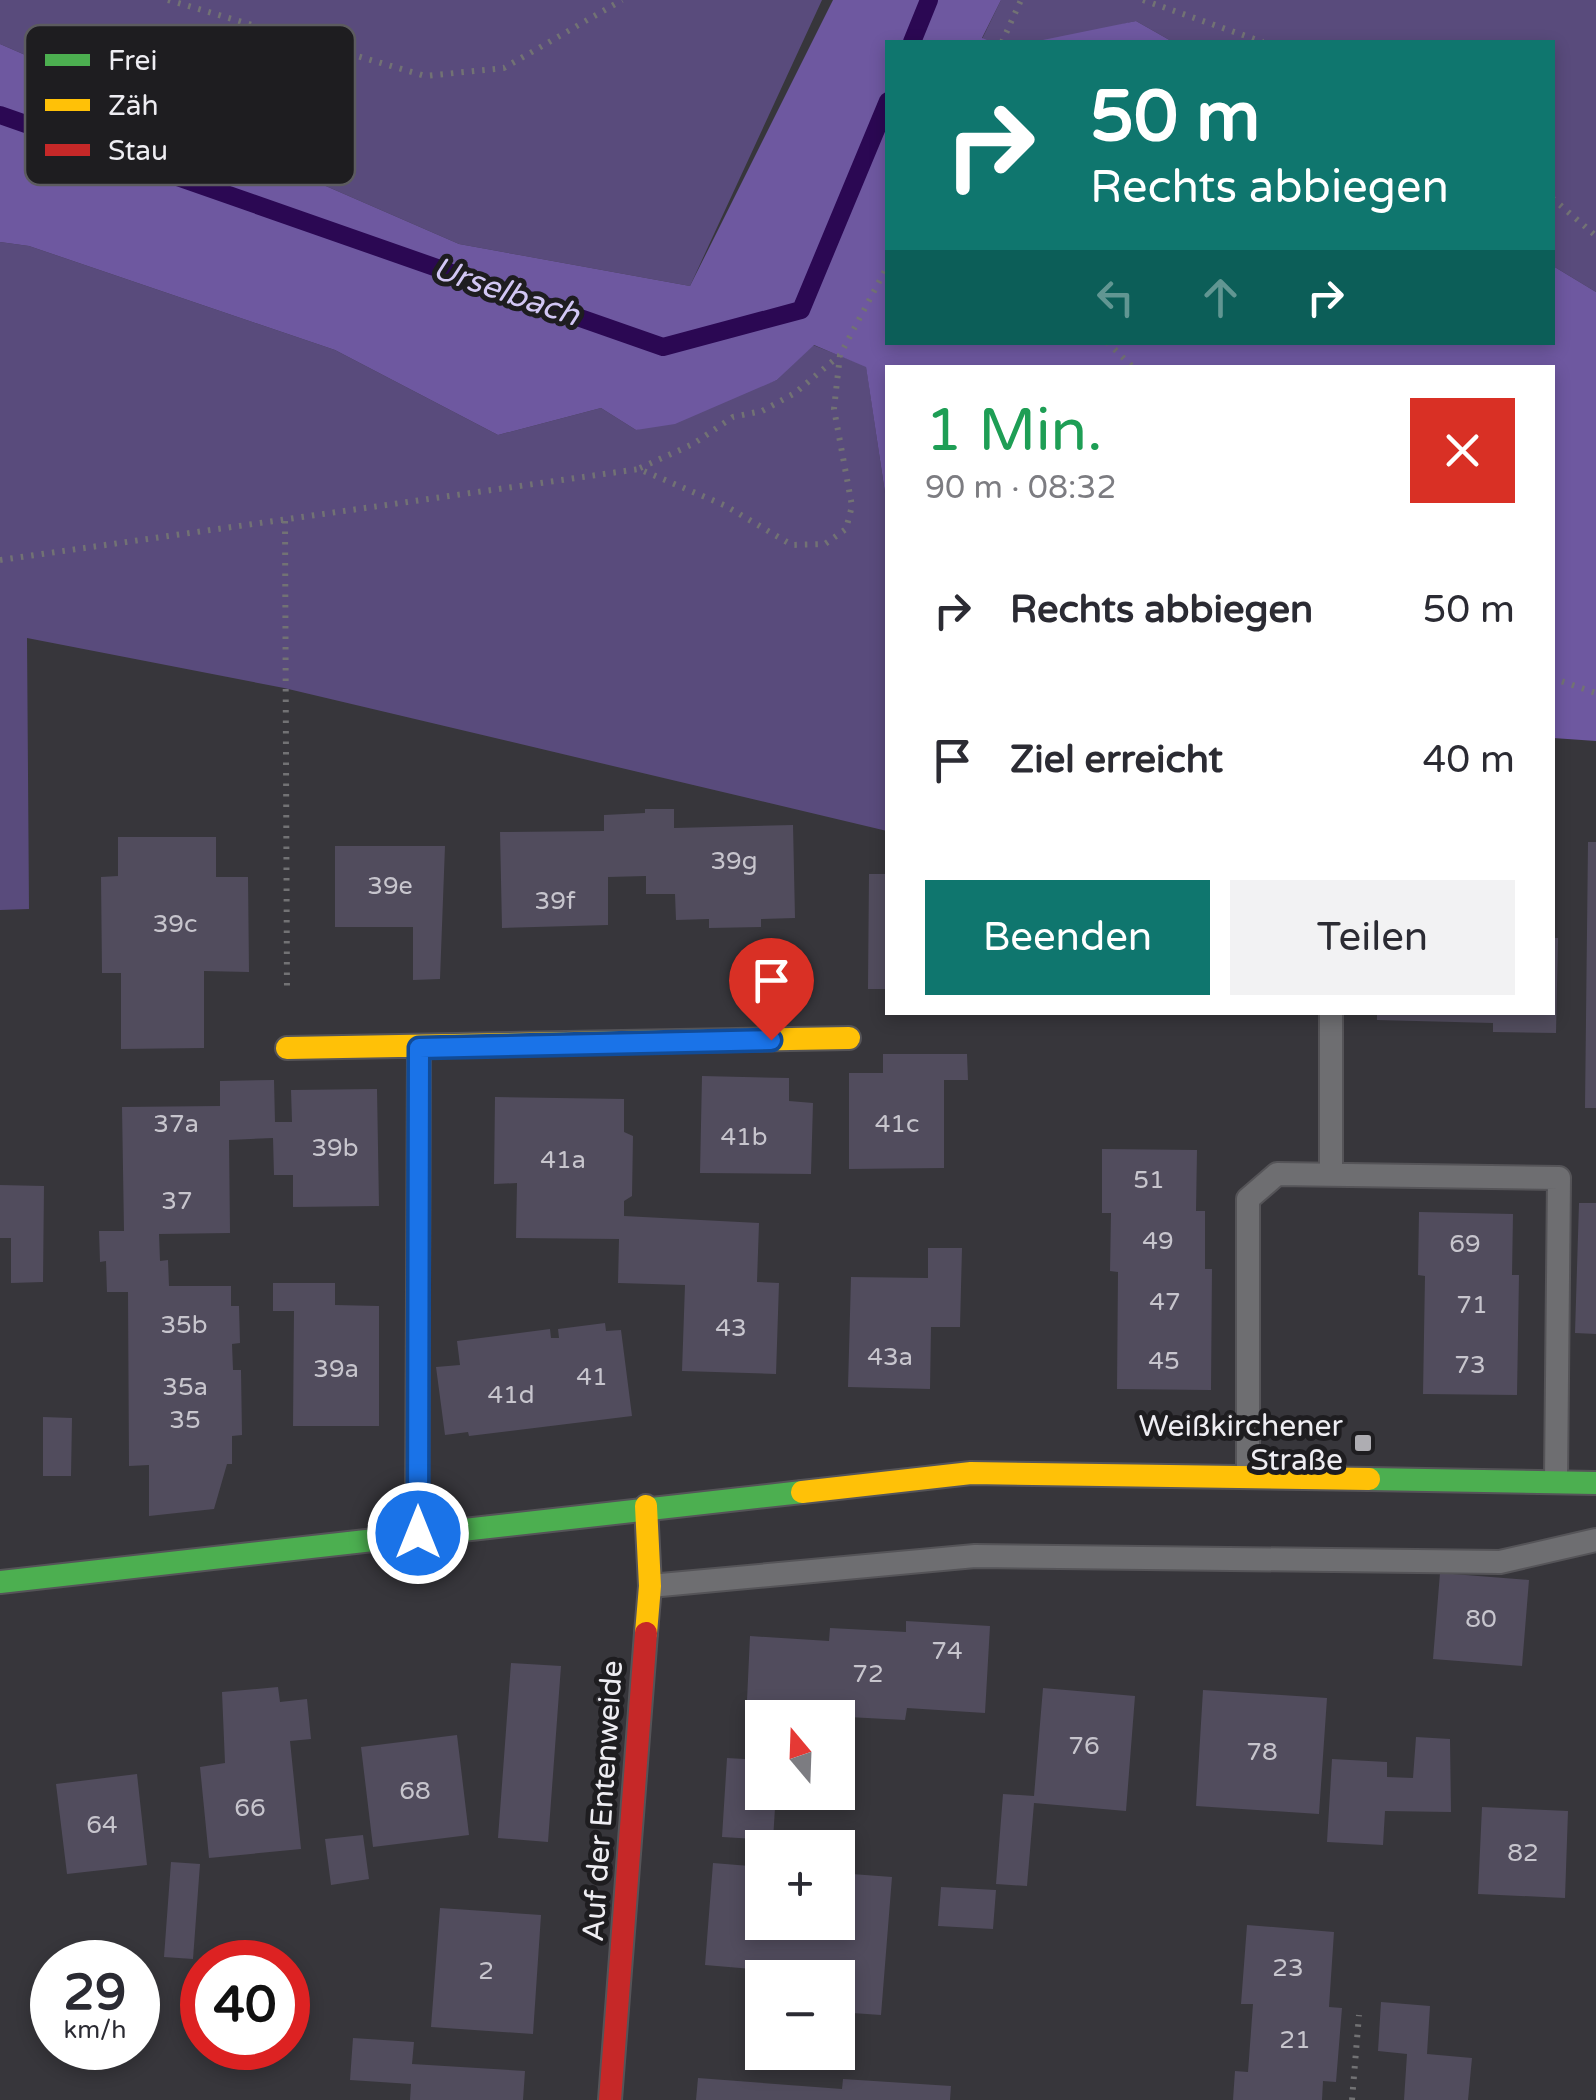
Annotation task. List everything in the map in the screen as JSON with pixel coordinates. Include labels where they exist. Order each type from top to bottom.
[{"type":"street","points":[[287,1048],[849,1038]]},
{"type":"street","points":[[418,1533],[419,1048]]},
{"type":"street","points":[[0,1582],[971,1472],[1248,1480],[1596,1483]]},
{"type":"street","name":"Auf der Entenweide","points":[[610,2100],[650,1586],[646,1506]]},
{"type":"lane","points":[[1331,1015],[1332,1174]]},
{"type":"lane","points":[[1248,1480],[1248,1198],[1276,1174],[1332,1174],[1558,1178],[1556,1480]]},
{"type":"lane","points":[[650,1586],[975,1556],[1500,1562],[1596,1540]]},
{"type":"path","points":[[168,0],[253,25]]},
{"type":"path","points":[[355,55],[426,76],[504,68],[622,0]]},
{"type":"path","points":[[1003,40],[1022,0]]},
{"type":"path","points":[[1143,0],[1257,40]]},
{"type":"path","points":[[1555,201],[1596,236]]},
{"type":"path","points":[[639,469],[724,505],[792,545],[824,544],[846,528],[852,506],[834,409],[840,356],[885,272]]},
{"type":"path","points":[[1110,345],[1131,365]]},
{"type":"path","points":[[0,560],[639,469],[693,444],[733,416],[762,411],[795,393],[840,356]]},
{"type":"path","points":[[285,522],[287,1048]]},
{"type":"path","points":[[1555,679],[1596,693]]},
{"type":"path","points":[[1352,2100],[1360,2015]]},
{"type":"shaded area","points":[[0,0],[822,0],[690,286],[459,244],[324,185],[355,185],[355,25],[25,25],[25,55],[0,44]]},
{"type":"shaded area","points":[[833,0],[1001,0],[982,38],[987,40],[885,40],[885,345],[1555,345],[1555,267],[1596,292],[1596,741],[1555,738],[1555,365],[885,365],[885,493],[866,367],[814,345],[777,380],[675,424],[636,430],[601,408],[498,435],[335,350],[29,246],[0,242],[0,44],[25,55],[25,185],[324,185],[459,244],[690,286]]},
{"type":"shaded area","points":[[1001,0],[1596,0],[1596,292],[1555,267],[1555,40],[1169,40],[1136,21],[1059,40],[982,39]]},
{"type":"shaded area","points":[[1136,21],[1169,40],[1043,40]]},
{"type":"shaded area","points":[[0,242],[29,246],[335,350],[498,435],[601,408],[636,430],[777,380],[813,345],[866,366],[885,493],[885,831],[284,688],[27,638],[29,909],[0,910]]},
{"type":"building","points":[[645,809],[674,809],[674,828],[793,825],[795,918],[761,919],[761,927],[709,928],[709,919],[676,920],[675,894],[646,894],[646,876],[608,877],[608,925],[502,928],[500,832],[604,831],[604,815],[645,813]]},
{"type":"building","points":[[118,837],[216,837],[216,877],[248,877],[249,972],[204,971],[204,1048],[121,1049],[121,973],[102,973],[101,877],[118,876]]},
{"type":"building","points":[[1588,842],[1596,842],[1596,1108],[1585,1108]]},
{"type":"building","points":[[335,846],[445,846],[440,979],[413,980],[413,927],[335,927]]},
{"type":"building","points":[[869,874],[885,874],[885,989],[868,989]]},
{"type":"building","points":[[1558,938],[1556,1033],[1493,1032],[1493,1023],[1377,1020],[1377,1015],[1555,1015]]},
{"type":"building","points":[[883,1054],[967,1054],[968,1080],[944,1080],[944,1168],[849,1169],[849,1073],[883,1073]]},
{"type":"building","points":[[702,1076],[789,1078],[789,1101],[813,1103],[811,1174],[700,1173]]},
{"type":"building","points":[[274,1080],[275,1122],[292,1122],[291,1090],[377,1089],[379,1206],[293,1207],[293,1175],[274,1175],[273,1138],[229,1140],[230,1233],[159,1234],[160,1261],[168,1260],[169,1286],[231,1286],[231,1306],[239,1306],[240,1343],[232,1344],[233,1370],[241,1370],[242,1435],[232,1436],[232,1464],[227,1464],[214,1509],[149,1516],[149,1465],[129,1466],[128,1292],[107,1292],[106,1261],[100,1262],[99,1231],[124,1231],[122,1107],[220,1106],[220,1081]]},
{"type":"building","points":[[495,1097],[624,1099],[624,1132],[633,1136],[632,1196],[624,1201],[624,1216],[759,1223],[757,1282],[779,1283],[776,1374],[682,1371],[685,1285],[618,1283],[619,1239],[516,1238],[517,1183],[494,1184]]},
{"type":"building","points":[[1102,1149],[1197,1150],[1196,1211],[1205,1211],[1205,1269],[1212,1269],[1211,1390],[1117,1389],[1118,1272],[1110,1271],[1111,1213],[1102,1213]]},
{"type":"building","points":[[0,1185],[44,1186],[43,1282],[11,1283],[11,1238],[0,1238]]},
{"type":"building","points":[[1579,1203],[1596,1203],[1596,1334],[1575,1333]]},
{"type":"building","points":[[1419,1212],[1513,1214],[1512,1275],[1519,1275],[1517,1395],[1423,1394],[1425,1276],[1418,1275]]},
{"type":"building","points":[[928,1248],[962,1248],[960,1327],[931,1327],[930,1389],[848,1387],[851,1277],[928,1278]]},
{"type":"building","points":[[273,1283],[335,1283],[335,1305],[379,1306],[379,1426],[293,1426],[294,1311],[273,1311]]},
{"type":"building","points":[[605,1323],[606,1331],[621,1330],[632,1416],[469,1436],[468,1432],[445,1435],[436,1367],[460,1365],[457,1341],[550,1329],[551,1338],[559,1338],[558,1329]]},
{"type":"building","points":[[43,1417],[72,1418],[71,1476],[43,1476]]},
{"type":"building","points":[[1440,1573],[1529,1580],[1522,1666],[1433,1659]]},
{"type":"building","points":[[906,1621],[990,1626],[985,1713],[907,1708],[905,1720],[855,1717],[855,1700],[747,1700],[750,1636],[829,1641],[830,1628],[906,1632]]},
{"type":"building","points":[[511,1663],[561,1666],[548,1842],[498,1838]]},
{"type":"building","points":[[278,1687],[280,1702],[307,1699],[311,1739],[290,1741],[301,1849],[209,1858],[200,1767],[225,1763],[222,1692]]},
{"type":"building","points":[[1043,1688],[1135,1696],[1126,1811],[1034,1803],[1027,1886],[996,1884],[1003,1794],[1034,1796]]},
{"type":"building","points":[[1203,1690],[1327,1698],[1319,1814],[1196,1806]]},
{"type":"building","points":[[457,1735],[469,1835],[373,1847],[361,1747]]},
{"type":"building","points":[[1416,1737],[1450,1739],[1451,1812],[1385,1811],[1383,1845],[1327,1842],[1332,1759],[1387,1762],[1387,1777],[1413,1778]]},
{"type":"building","points":[[727,1758],[745,1759],[745,1810],[775,1810],[774,1830],[745,1830],[745,1838],[722,1837]]},
{"type":"building","points":[[137,1774],[147,1865],[67,1874],[56,1784]]},
{"type":"building","points":[[1482,1807],[1568,1811],[1565,1898],[1478,1894]]},
{"type":"building","points":[[363,1835],[369,1879],[331,1885],[325,1839]]},
{"type":"building","points":[[171,1862],[200,1864],[194,1940],[180,1940],[180,1958],[164,1957]]},
{"type":"building","points":[[713,1863],[745,1866],[745,1940],[855,1940],[855,1874],[892,1877],[881,2015],[855,2013],[855,1960],[745,1960],[745,1968],[705,1965]]},
{"type":"building","points":[[941,1887],[996,1890],[993,1929],[938,1926]]},
{"type":"building","points":[[440,1908],[541,1915],[533,2034],[431,2027]]},
{"type":"building","points":[[1247,1925],[1334,1932],[1329,2007],[1342,2008],[1336,2082],[1323,2081],[1322,2100],[1233,2100],[1235,2071],[1248,2072],[1253,2004],[1241,2004]]},
{"type":"building","points":[[1381,2002],[1430,2006],[1427,2054],[1472,2058],[1468,2100],[1404,2100],[1407,2054],[1378,2051]]},
{"type":"building","points":[[353,2038],[414,2042],[412,2064],[525,2071],[523,2100],[410,2100],[411,2084],[350,2080]]},
{"type":"building","points":[[698,2078],[842,2089],[843,2079],[951,2086],[950,2100],[696,2100]]},
{"type":"waterway","name":"Urselbach","points":[[913,40],[929,0]]},
{"type":"waterway","name":"Urselbach","points":[[200,185],[663,347],[801,310],[885,108]]},
{"type":"waterway","name":"Urselbach","points":[[0,115],[25,124]]},
{"type":"traffic: fast","points":[[1369,1479],[1596,1483]]},
{"type":"traffic: fast","points":[[0,1582],[802,1492]]},
{"type":"traffic: slow","points":[[287,1048],[849,1038]]},
{"type":"traffic: slow","points":[[417,1533],[419,1048]]},
{"type":"traffic: slow","points":[[802,1492],[971,1473],[1369,1479]]},
{"type":"traffic: slow","points":[[646,1506],[650,1586],[646,1633]]},
{"type":"traffic: jam","points":[[610,2100],[646,1633]]},
{"type":"place","name":"Weißkirchener Straße","points":[[1363,1443]]},
{"type":"route","points":[[418,1533],[419,1048],[771,1040]]}]
